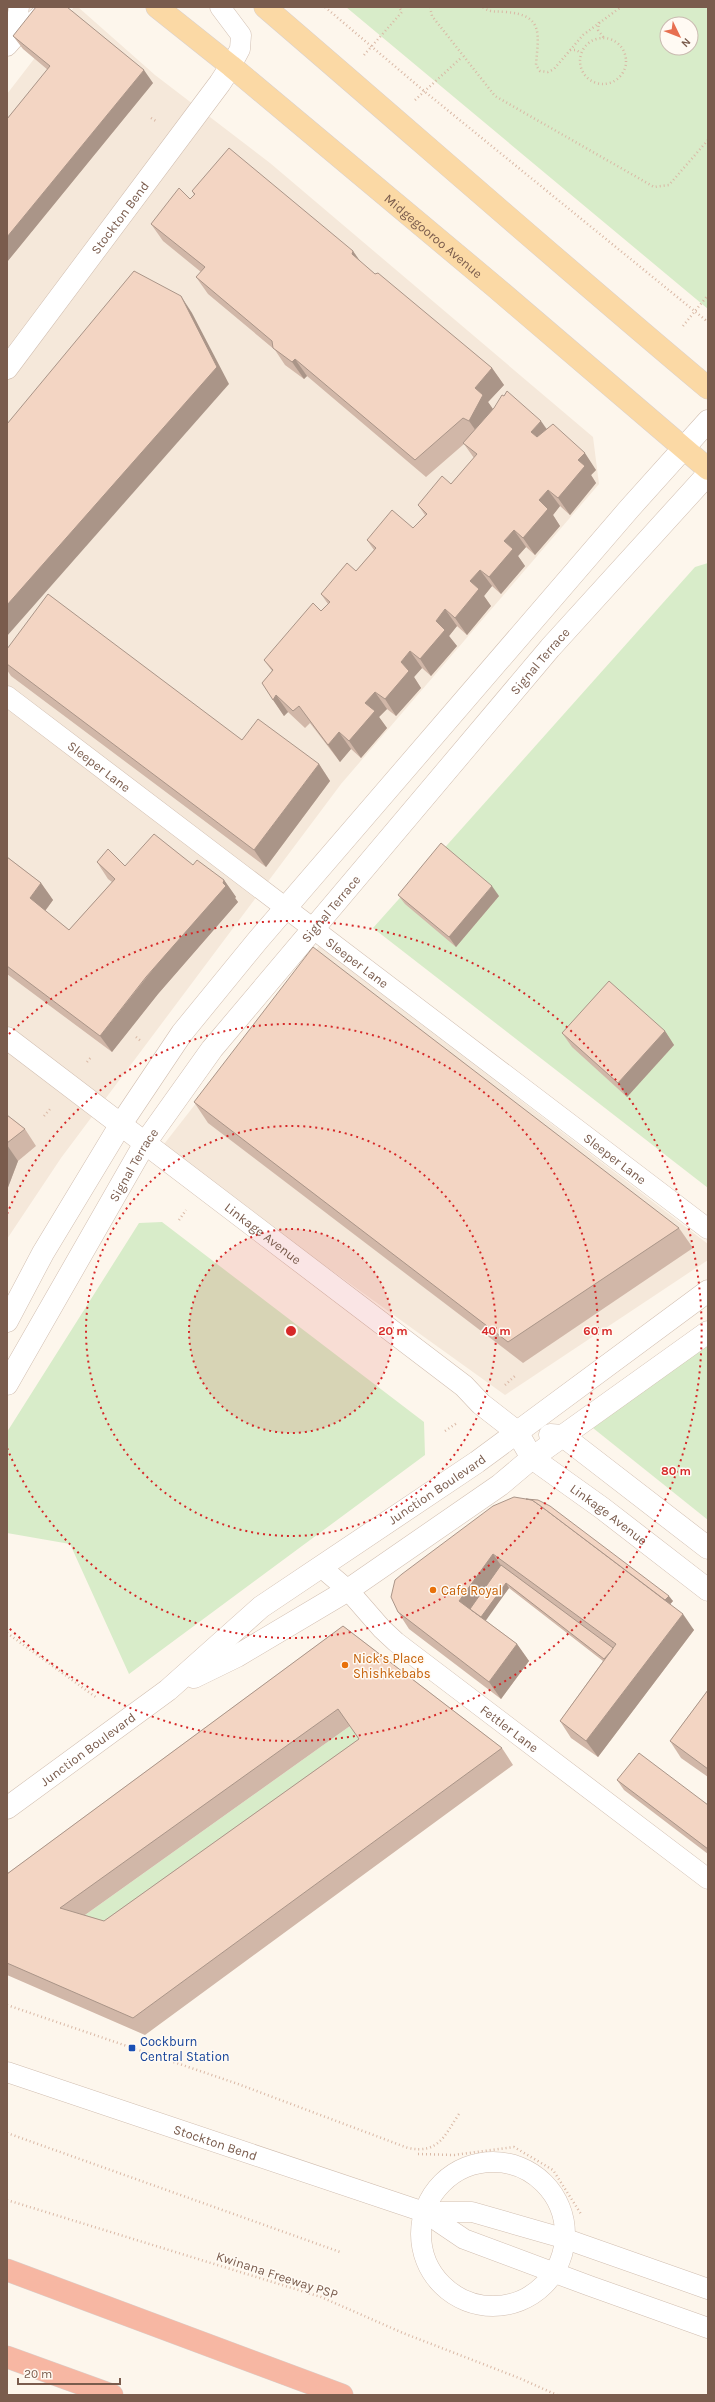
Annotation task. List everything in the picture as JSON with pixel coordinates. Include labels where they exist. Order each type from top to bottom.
[{"type":"highway","points":[[7,2270],[342,2395]]},
{"type":"highway","points":[[7,2357],[112,2395]]},
{"type":"main road","name":"Midgegooroo Avenue","points":[[157,7],[231,66],[494,286],[708,469]]},
{"type":"main road","points":[[265,7],[397,119],[533,240],[708,388]]},
{"type":"street","name":"Stockton Bend","points":[[7,368],[220,83],[231,66]]},
{"type":"street","points":[[7,1321],[43,1253],[121,1124],[182,1033],[286,907],[629,510],[708,421]]},
{"type":"street","name":"Signal Terrace","points":[[7,1384],[145,1143],[208,1054],[550,648],[708,474]]},
{"type":"street","name":"Linkage Avenue","points":[[7,1038],[464,1386],[481,1404],[517,1432],[532,1458],[602,1508],[708,1590]]},
{"type":"street","name":"Junction Boulevard","points":[[7,1808],[168,1690],[261,1607],[477,1462],[708,1291]]},
{"type":"street","name":"Junction Boulevard","points":[[168,1690],[237,1656],[348,1590],[500,1485],[532,1458],[708,1332]]},
{"type":"street","points":[[517,1432],[563,1436],[708,1548]]},
{"type":"lane","points":[[10,42],[19,7]]},
{"type":"lane","points":[[10,42],[50,7]]},
{"type":"lane","points":[[220,7],[241,35],[240,49],[231,66]]},
{"type":"lane","name":"Sleeper Lane","points":[[7,696],[708,1229]]},
{"type":"lane","name":"Fettler Lane","points":[[321,1567],[348,1590],[382,1630],[396,1642],[708,1879]]},
{"type":"lane","name":"Stockton Bend","points":[[7,2072],[424,2212],[464,2239],[708,2328]]},
{"type":"lane","points":[[495,2161],[518,2165],[539,2176],[554,2194],[564,2215],[566,2239],[562,2256],[554,2273],[539,2291],[518,2302],[496,2306],[473,2304],[452,2294],[435,2278],[424,2258],[420,2235],[424,2212],[434,2191],[451,2174],[472,2164],[495,2161]]},
{"type":"lane","name":"Stockton Bend","points":[[424,2212],[472,2212],[566,2239],[708,2290]]},
{"type":"path","points":[[325,7],[424,91],[708,322]]},
{"type":"path","points":[[363,57],[402,12],[400,7]]},
{"type":"path","points":[[430,7],[432,16],[494,96],[654,187],[669,185],[708,140]]},
{"type":"path","points":[[483,7],[491,11],[517,13],[527,18],[534,24],[538,30],[536,65],[540,71],[548,72],[554,69],[567,52],[599,22],[608,18],[621,7]]},
{"type":"path","points":[[599,22],[598,30],[604,38],[618,43],[623,49],[626,64],[620,78],[605,84],[590,80],[582,69],[582,54],[590,42],[604,38]]},
{"type":"path","points":[[567,52],[576,50],[582,54]]},
{"type":"path","points":[[397,119],[424,91],[462,56]]},
{"type":"path","points":[[683,326],[708,295]]},
{"type":"path","points":[[501,1389],[515,1376]]},
{"type":"path","points":[[445,1431],[459,1421]]},
{"type":"path","points":[[7,1633],[97,1698]]},
{"type":"path","points":[[7,2005],[238,2084],[408,2148],[421,2150],[439,2144],[459,2114]]},
{"type":"path","points":[[7,2133],[340,2252]]},
{"type":"path","points":[[418,2154],[454,2155],[514,2148],[553,2170],[583,2216]]},
{"type":"path","name":"Kwinana Freeway PSP","points":[[7,2200],[321,2297],[403,2333],[519,2378],[558,2395]]},
{"type":"shaded area","points":[[74,7],[78,7],[155,75],[270,163],[593,437],[599,484],[341,784],[61,1158],[7,1239],[7,94]]},
{"type":"shaded area","points":[[319,946],[708,1244],[708,1260],[505,1395],[161,1148]]},
{"type":"green space","points":[[346,7],[708,7],[708,309]]},
{"type":"green space","points":[[708,563],[708,1188],[373,928],[695,567]]},
{"type":"green space","points":[[162,1222],[424,1422],[425,1455],[129,1674],[70,1544],[7,1533],[7,1432],[139,1223]]},
{"type":"green space","points":[[708,1344],[708,1520],[593,1428]]},
{"type":"green space","points":[[350,1726],[371,1756],[116,1938],[71,1925]]},
{"type":"building","points":[[36,7],[67,7],[144,70],[7,237],[7,119],[50,66],[13,36]]},
{"type":"building","points":[[229,148],[353,251],[352,254],[375,274],[378,273],[492,368],[475,388],[483,395],[469,421],[463,418],[415,460],[295,359],[292,362],[273,348],[272,341],[196,277],[205,267],[151,224],[179,188],[190,199],[195,194],[192,191]]},
{"type":"building","points":[[134,271],[181,296],[217,367],[7,605],[7,424]]},
{"type":"building","points":[[507,391],[541,421],[531,432],[537,437],[553,424],[585,453],[578,460],[585,466],[558,498],[548,490],[539,500],[548,509],[523,538],[514,530],[504,541],[513,549],[489,577],[480,570],[470,581],[479,589],[455,618],[445,609],[436,621],[445,630],[420,659],[410,651],[401,662],[409,671],[385,699],[375,692],[365,703],[375,711],[349,741],[339,732],[328,745],[299,706],[293,711],[276,695],[273,700],[262,683],[273,670],[264,660],[313,603],[321,611],[330,602],[321,594],[347,563],[356,571],[376,548],[367,540],[392,510],[413,528],[427,514],[418,505],[442,476],[451,484],[477,454],[463,443],[494,408],[502,395],[504,396]]},
{"type":"building","points":[[48,594],[242,740],[258,719],[319,764],[254,850],[7,664],[7,649]]},
{"type":"building","points":[[154,834],[193,865],[197,860],[224,880],[223,883],[226,886],[146,977],[100,1036],[7,966],[7,857],[41,883],[30,898],[69,930],[115,879],[97,862],[108,849],[125,866]]},
{"type":"building","points":[[441,843],[492,886],[449,937],[398,895]]},
{"type":"building","points":[[313,947],[679,1228],[508,1342],[194,1102]]},
{"type":"building","points":[[609,981],[665,1031],[618,1083],[562,1033]]},
{"type":"building","points":[[7,1115],[25,1129],[7,1143]]},
{"type":"building","points":[[514,1497],[532,1500],[683,1614],[586,1741],[560,1721],[616,1644],[493,1554],[459,1601],[517,1644],[489,1682],[398,1612],[391,1597],[395,1580],[402,1574],[493,1506]]},
{"type":"building","points":[[526,1499],[538,1500],[550,1506],[669,1596],[665,1600],[542,1507],[532,1500]]},
{"type":"building","points":[[501,1565],[613,1648],[611,1651],[604,1659],[506,1583],[481,1617],[470,1609]]},
{"type":"building","points":[[343,1626],[502,1748],[133,2018],[7,1963],[7,1874]],"holes":[[[338,1709],[359,1739],[104,1921],[60,1908]]]},
{"type":"building","points":[[708,1690],[708,1769],[670,1741]]},
{"type":"building","points":[[639,1753],[708,1805],[708,1849],[617,1780]]},
{"type":"place","name":"Cafe Royal","points":[[433,1590]]},
{"type":"place","name":"Nick’s Place Shishkebabs","points":[[345,1665]]},
{"type":"place","name":"Cockburn Central Station","points":[[132,2048]]}]
